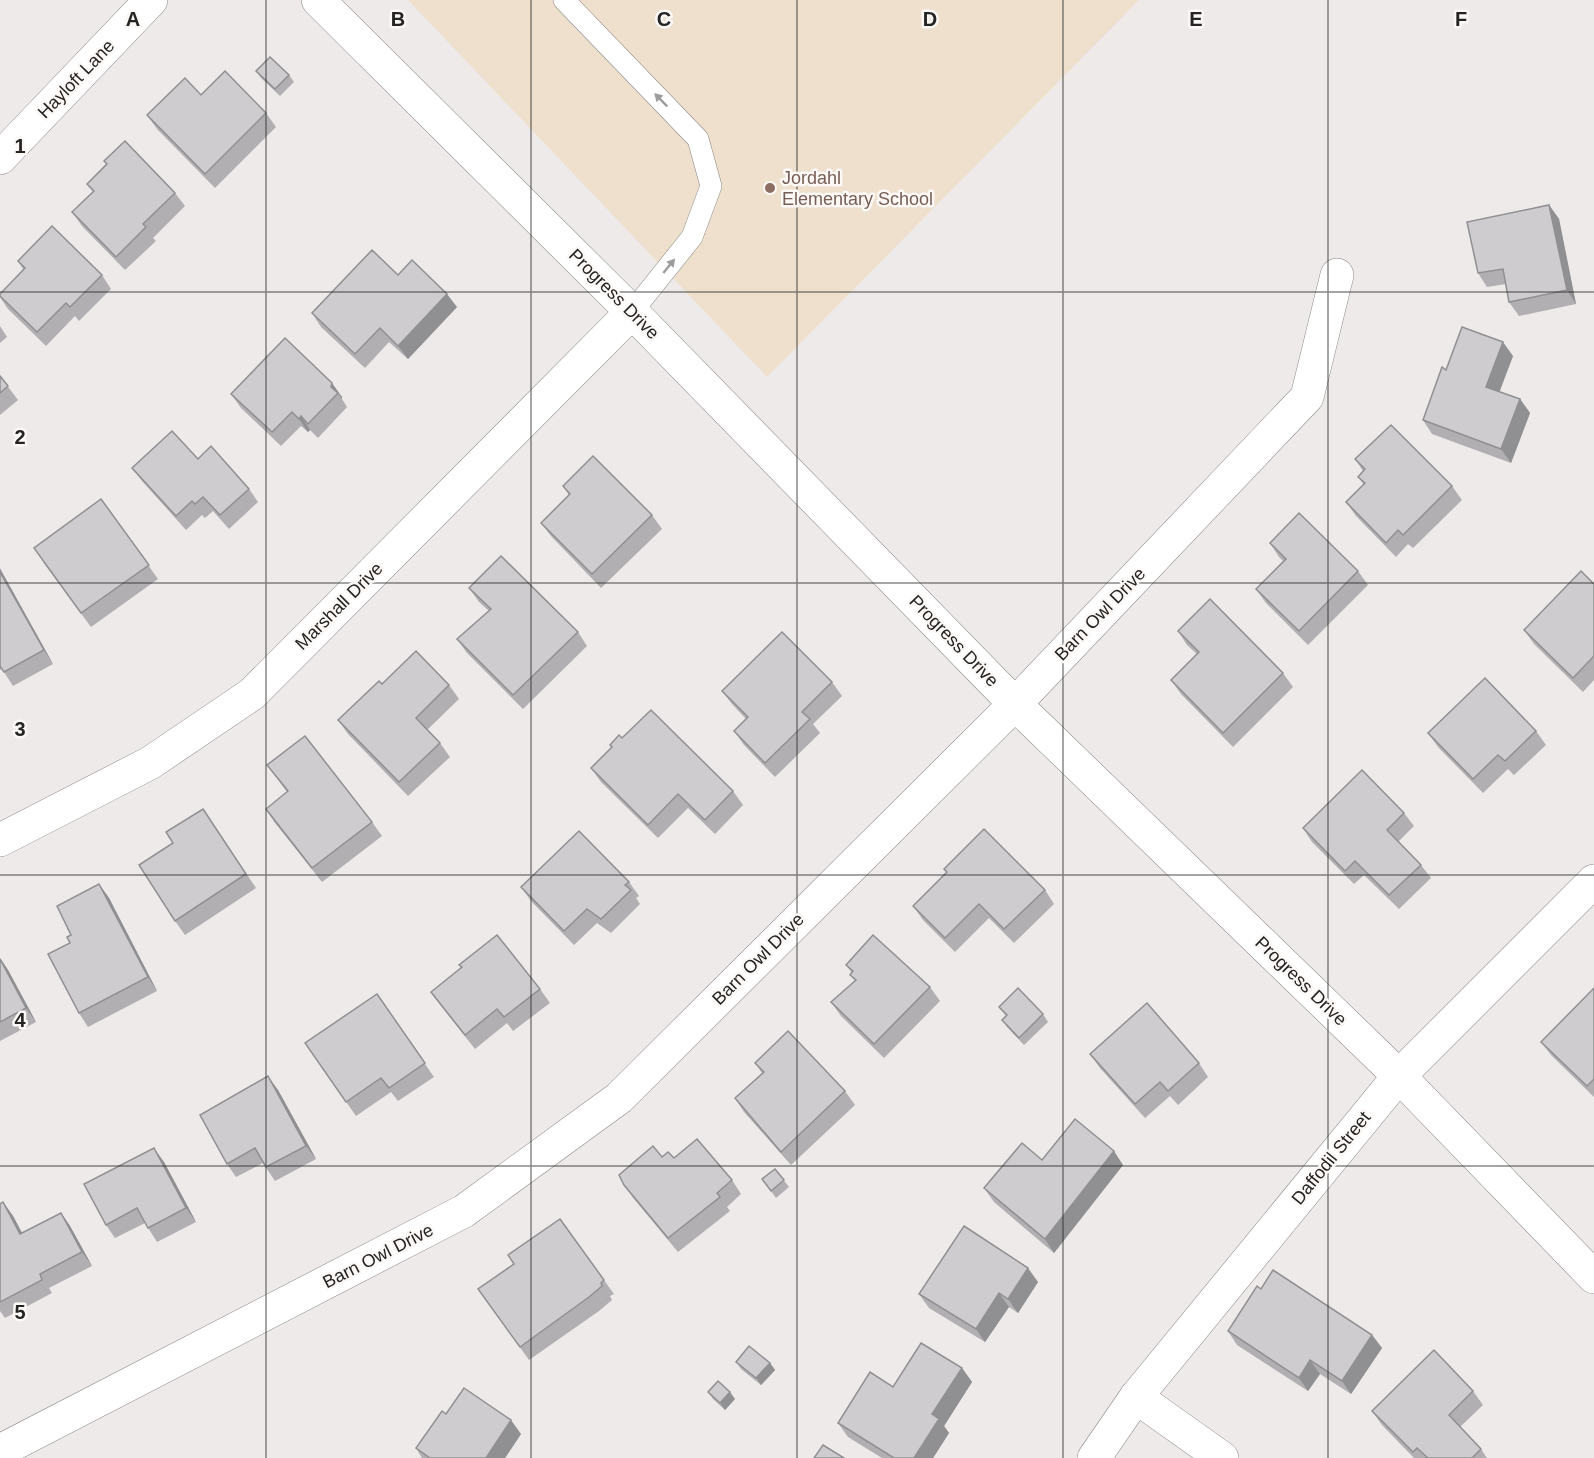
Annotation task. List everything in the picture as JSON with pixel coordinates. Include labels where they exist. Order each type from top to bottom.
[{"type":"street","name":"Hayloft Lane","points":[[0,158],[151,0]]},
{"type":"street","name":"Progress Drive","points":[[318,0],[632,312],[1015,704],[1399,1076],[1594,1277]]},
{"type":"street","name":"Barn Owl Drive","points":[[0,1451],[464,1211],[628,1089],[1015,704],[1306,397],[1337,275]]},
{"type":"street","name":"Marshall Drive","points":[[0,840],[150,763],[252,694],[632,312]]},
{"type":"street","name":"Daffodil Street","points":[[1094,1458],[1136,1397],[1399,1076],[1594,881]]},
{"type":"street","points":[[1136,1397],[1222,1458]]},
{"type":"lane","points":[[569,2],[698,139],[711,186],[692,237],[632,312]]},
{"type":"shaded area","name":"Jordahl Elementary School","points":[[408,0],[1139,0],[767,377]]},
{"type":"building","points":[[270,57],[289,75],[275,89],[256,71]]},
{"type":"building","points":[[225,71],[266,113],[205,174],[147,115],[185,78],[201,95]]},
{"type":"building","points":[[125,141],[175,193],[143,224],[146,227],[116,257],[72,212],[94,191],[87,184],[107,164],[104,161]]},
{"type":"building","points":[[1549,205],[1567,290],[1509,302],[1503,269],[1478,273],[1467,222]]},
{"type":"building","points":[[52,226],[102,275],[70,307],[66,303],[37,332],[0,294],[25,268],[18,261]]},
{"type":"building","points":[[372,250],[398,275],[412,260],[447,294],[398,346],[380,328],[355,354],[312,313]]},
{"type":"building","points":[[1462,327],[1503,342],[1486,387],[1520,399],[1501,449],[1423,420],[1442,367],[1446,370]]},
{"type":"building","points":[[285,338],[332,383],[331,387],[338,393],[308,424],[301,416],[299,419],[292,412],[272,432],[231,394]]},
{"type":"building","points":[[0,376],[8,386],[0,393]]},
{"type":"building","points":[[1391,425],[1452,486],[1403,535],[1398,530],[1386,543],[1346,502],[1365,483],[1358,477],[1365,469],[1355,459]]},
{"type":"building","points":[[172,431],[198,459],[211,446],[249,489],[220,515],[203,497],[195,504],[192,501],[176,516],[132,468]]},
{"type":"building","points":[[593,456],[652,515],[592,574],[541,523],[570,494],[563,486]]},
{"type":"building","points":[[101,499],[149,565],[81,613],[34,548]]},
{"type":"building","points":[[1299,513],[1358,571],[1299,631],[1256,589],[1286,559],[1270,543]]},
{"type":"building","points":[[501,556],[578,632],[513,695],[457,639],[491,609],[469,588]]},
{"type":"building","points":[[1581,571],[1594,584],[1594,656],[1573,678],[1524,630]]},
{"type":"building","points":[[0,572],[44,650],[4,672],[0,666]]},
{"type":"building","points":[[1210,599],[1283,673],[1223,733],[1171,680],[1199,652],[1178,631]]},
{"type":"building","points":[[782,632],[832,682],[802,712],[810,719],[765,763],[734,731],[748,717],[722,691]]},
{"type":"building","points":[[416,651],[449,685],[416,718],[440,743],[399,782],[338,720],[379,681],[382,684]]},
{"type":"building","points":[[1485,678],[1536,731],[1505,761],[1498,755],[1473,779],[1428,733]]},
{"type":"building","points":[[651,710],[733,791],[705,820],[678,794],[648,825],[591,768],[612,747],[610,745],[619,735],[622,738]]},
{"type":"building","points":[[305,736],[372,822],[312,868],[266,809],[288,791],[267,765]]},
{"type":"building","points":[[1362,770],[1404,813],[1387,830],[1421,865],[1389,895],[1355,861],[1345,871],[1303,828]]},
{"type":"building","points":[[203,809],[246,874],[175,921],[139,865],[173,843],[166,832]]},
{"type":"building","points":[[984,829],[1045,890],[1004,929],[979,904],[945,938],[913,906],[947,872],[944,869]]},
{"type":"building","points":[[579,831],[629,882],[625,885],[631,890],[601,919],[587,909],[564,931],[521,887]]},
{"type":"building","points":[[99,884],[148,977],[79,1013],[48,954],[70,943],[67,937],[71,935],[57,906]]},
{"type":"building","points":[[497,935],[540,989],[504,1017],[497,1009],[465,1035],[431,992],[462,967],[459,965]]},
{"type":"building","points":[[873,935],[930,987],[874,1044],[831,1002],[856,980],[850,975],[853,971],[846,965]]},
{"type":"building","points":[[0,959],[26,1008],[0,1022]]},
{"type":"building","points":[[1018,988],[1043,1014],[1019,1038],[1002,1020],[1007,1015],[999,1007]]},
{"type":"building","points":[[1594,988],[1594,1079],[1587,1086],[1541,1042]]},
{"type":"building","points":[[377,994],[425,1063],[389,1088],[381,1078],[346,1102],[305,1043]]},
{"type":"building","points":[[1147,1003],[1199,1063],[1168,1091],[1160,1082],[1135,1104],[1090,1054]]},
{"type":"building","points":[[788,1031],[845,1091],[781,1152],[735,1098],[764,1072],[755,1063]]},
{"type":"building","points":[[268,1076],[306,1146],[266,1167],[255,1148],[227,1164],[200,1115]]},
{"type":"building","points":[[1075,1119],[1114,1151],[1045,1239],[984,1188],[1022,1143],[1042,1160]]},
{"type":"building","points":[[697,1139],[732,1180],[717,1193],[720,1197],[668,1238],[624,1185],[619,1175],[653,1146],[662,1157],[668,1152],[674,1158]]},
{"type":"building","points":[[154,1148],[186,1208],[148,1228],[137,1208],[106,1225],[84,1184]]},
{"type":"building","points":[[775,1169],[784,1180],[771,1191],[762,1179]]},
{"type":"building","points":[[3,1202],[20,1234],[61,1213],[82,1252],[40,1274],[42,1280],[0,1302],[0,1204]]},
{"type":"building","points":[[560,1219],[604,1280],[601,1283],[602,1286],[589,1297],[520,1347],[478,1289],[514,1264],[508,1255]]},
{"type":"building","points":[[964,1226],[1028,1268],[1008,1299],[999,1293],[976,1329],[919,1294]]},
{"type":"building","points":[[1273,1270],[1372,1335],[1342,1381],[1310,1360],[1299,1378],[1228,1331],[1257,1286],[1261,1289]]},
{"type":"building","points":[[921,1343],[962,1368],[932,1414],[939,1419],[914,1458],[894,1458],[838,1423],[870,1372],[893,1387]]},
{"type":"building","points":[[749,1346],[770,1363],[756,1378],[736,1362]]},
{"type":"building","points":[[1434,1350],[1473,1391],[1449,1415],[1481,1449],[1472,1458],[1428,1458],[1417,1448],[1413,1452],[1372,1411]]},
{"type":"building","points":[[718,1381],[730,1392],[720,1403],[708,1392]]},
{"type":"building","points":[[464,1388],[511,1420],[486,1458],[430,1458],[416,1448],[442,1411],[446,1414]]},
{"type":"building","points":[[823,1445],[844,1458],[814,1458]]},
{"type":"place","name":"Jordahl Elementary School","points":[[770,188]]}]
